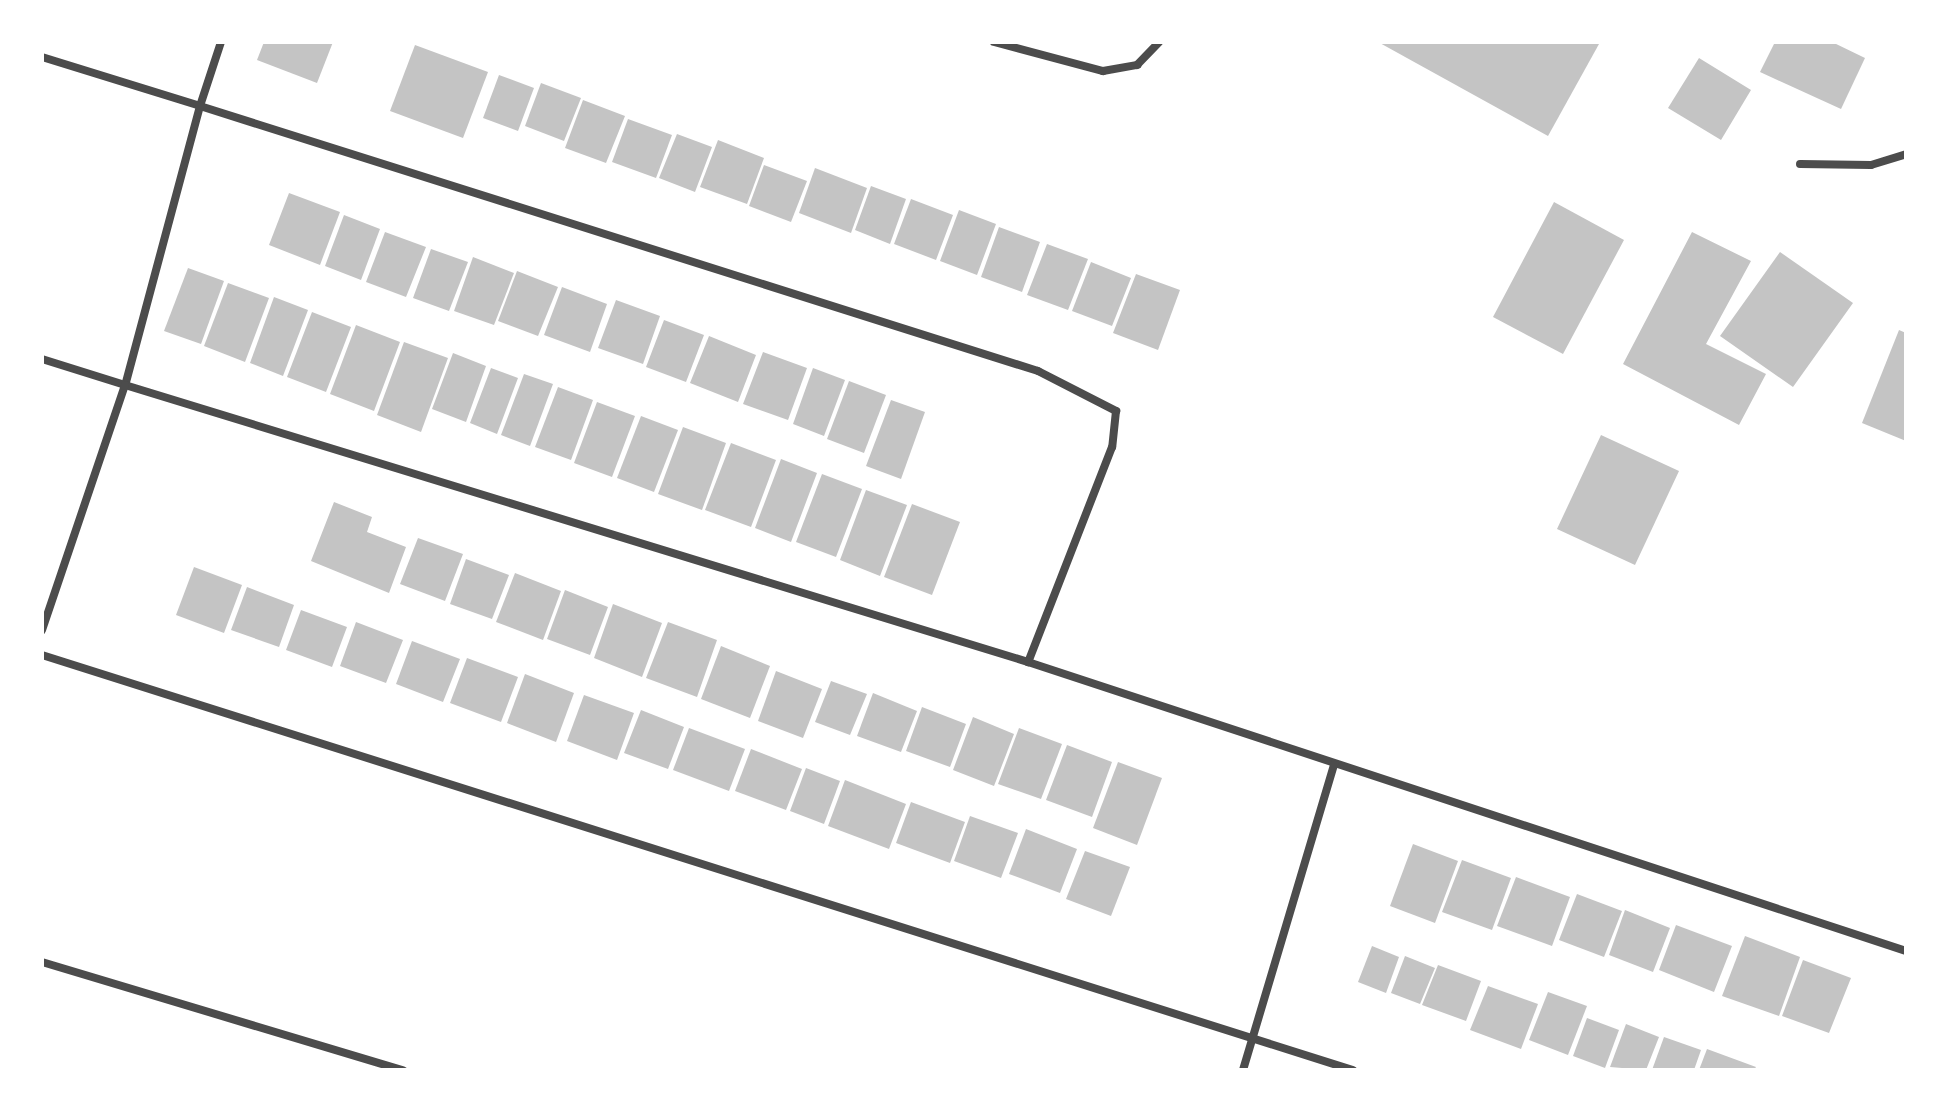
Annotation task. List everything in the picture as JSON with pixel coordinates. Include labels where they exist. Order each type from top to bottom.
[{"type":"street","points":[[42,630],[125,385],[200,106],[221,42]]},
{"type":"street","points":[[994,42],[1103,71],[1137,65],[1159,42]]},
{"type":"street","points":[[42,57],[1038,371],[1116,411],[1112,447],[1028,662]]},
{"type":"street","points":[[1800,164],[1871,165],[1906,154]]},
{"type":"street","points":[[42,359],[1028,662],[1906,951]]},
{"type":"street","points":[[42,655],[1253,1035],[1353,1070]]},
{"type":"street","points":[[1243,1070],[1334,764]]},
{"type":"street","points":[[42,962],[403,1070]]},
{"type":"building","points":[[264,42],[333,42],[317,83],[257,60]]},
{"type":"building","points":[[1378,42],[1595,42],[1599,44],[1548,136]]},
{"type":"building","points":[[1775,42],[1832,42],[1865,58],[1841,109],[1760,72]]},
{"type":"building","points":[[415,45],[488,72],[463,138],[390,111]]},
{"type":"building","points":[[1699,58],[1751,90],[1721,140],[1668,108]]},
{"type":"building","points":[[499,75],[534,88],[518,131],[483,118]]},
{"type":"building","points":[[541,83],[581,98],[564,141],[525,126]]},
{"type":"building","points":[[583,100],[625,116],[606,163],[565,148]]},
{"type":"building","points":[[628,119],[672,135],[656,178],[612,162]]},
{"type":"building","points":[[677,134],[712,147],[695,192],[659,178]]},
{"type":"building","points":[[718,140],[764,158],[747,204],[700,187]]},
{"type":"building","points":[[764,165],[807,181],[791,222],[749,206]]},
{"type":"building","points":[[815,168],[867,188],[851,233],[799,213]]},
{"type":"building","points":[[871,186],[906,199],[890,244],[855,230]]},
{"type":"building","points":[[289,193],[340,212],[320,265],[269,245]]},
{"type":"building","points":[[911,199],[953,215],[936,260],[894,244]]},
{"type":"building","points":[[1554,202],[1624,240],[1563,354],[1493,317]]},
{"type":"building","points":[[959,210],[996,224],[977,275],[940,261]]},
{"type":"building","points":[[344,215],[380,229],[361,280],[325,266]]},
{"type":"building","points":[[999,227],[1040,242],[1022,292],[981,277]]},
{"type":"building","points":[[385,232],[426,247],[406,297],[366,282]]},
{"type":"building","points":[[1692,232],[1751,261],[1706,344],[1766,374],[1739,425],[1623,364]]},
{"type":"building","points":[[1047,244],[1088,259],[1068,310],[1027,295]]},
{"type":"building","points":[[431,249],[468,262],[449,311],[413,298]]},
{"type":"building","points":[[1780,252],[1853,303],[1793,387],[1720,336]]},
{"type":"building","points":[[473,257],[514,273],[494,325],[454,311]]},
{"type":"building","points":[[1091,262],[1131,278],[1112,326],[1072,311]]},
{"type":"building","points":[[188,268],[224,281],[201,344],[164,331]]},
{"type":"building","points":[[517,271],[558,287],[538,336],[498,321]]},
{"type":"building","points":[[1136,274],[1180,290],[1158,350],[1113,333]]},
{"type":"building","points":[[228,283],[269,298],[245,362],[204,346]]},
{"type":"building","points":[[562,287],[607,304],[590,352],[544,335]]},
{"type":"building","points":[[274,297],[308,310],[283,376],[250,363]]},
{"type":"building","points":[[616,300],[660,316],[643,364],[598,348]]},
{"type":"building","points":[[312,312],[351,327],[326,392],[287,377]]},
{"type":"building","points":[[664,320],[704,335],[686,382],[646,367]]},
{"type":"building","points":[[356,325],[400,342],[374,411],[330,394]]},
{"type":"building","points":[[1899,330],[1906,333],[1906,441],[1862,423]]},
{"type":"building","points":[[709,336],[756,355],[738,402],[690,383]]},
{"type":"building","points":[[404,342],[448,358],[421,432],[377,415]]},
{"type":"building","points":[[763,352],[807,368],[788,420],[743,404]]},
{"type":"building","points":[[453,353],[486,366],[466,422],[432,409]]},
{"type":"building","points":[[491,368],[518,378],[497,434],[470,423]]},
{"type":"building","points":[[813,368],[845,380],[824,436],[793,424]]},
{"type":"building","points":[[524,374],[553,384],[530,446],[501,435]]},
{"type":"building","points":[[849,381],[886,395],[864,453],[827,439]]},
{"type":"building","points":[[558,387],[593,400],[571,460],[535,447]]},
{"type":"building","points":[[891,400],[925,412],[901,479],[866,466]]},
{"type":"building","points":[[597,402],[635,416],[612,477],[574,463]]},
{"type":"building","points":[[641,416],[678,430],[654,492],[617,478]]},
{"type":"building","points":[[683,427],[726,443],[702,510],[658,494]]},
{"type":"building","points":[[1601,435],[1679,471],[1635,565],[1557,529]]},
{"type":"building","points":[[731,443],[776,460],[751,527],[705,510]]},
{"type":"building","points":[[781,459],[817,473],[791,542],[755,528]]},
{"type":"building","points":[[822,474],[862,489],[836,557],[796,542]]},
{"type":"building","points":[[866,490],[907,505],[880,576],[840,560]]},
{"type":"building","points":[[334,502],[372,517],[367,532],[406,547],[389,593],[311,561]]},
{"type":"building","points":[[912,504],[960,522],[932,595],[884,577]]},
{"type":"building","points":[[418,538],[463,554],[445,601],[400,584]]},
{"type":"building","points":[[466,559],[509,575],[492,619],[450,604]]},
{"type":"building","points":[[194,567],[242,585],[224,633],[176,615]]},
{"type":"building","points":[[515,573],[561,591],[543,640],[496,622]]},
{"type":"building","points":[[247,587],[294,605],[279,647],[231,630]]},
{"type":"building","points":[[565,590],[608,607],[590,655],[547,639]]},
{"type":"building","points":[[613,604],[662,623],[642,677],[594,658]]},
{"type":"building","points":[[301,610],[347,627],[332,667],[286,650]]},
{"type":"building","points":[[356,622],[403,640],[386,683],[340,666]]},
{"type":"building","points":[[668,622],[717,640],[697,697],[646,678]]},
{"type":"building","points":[[412,641],[460,659],[443,702],[396,684]]},
{"type":"building","points":[[721,646],[770,666],[750,718],[701,699]]},
{"type":"building","points":[[467,658],[518,677],[501,722],[450,703]]},
{"type":"building","points":[[776,671],[822,689],[803,738],[758,721]]},
{"type":"building","points":[[525,674],[574,693],[556,742],[507,723]]},
{"type":"building","points":[[831,681],[867,694],[850,735],[815,722]]},
{"type":"building","points":[[873,693],[917,711],[901,752],[857,736]]},
{"type":"building","points":[[584,695],[634,713],[617,760],[567,741]]},
{"type":"building","points":[[922,707],[966,724],[950,767],[906,751]]},
{"type":"building","points":[[641,710],[684,727],[668,769],[624,753]]},
{"type":"building","points":[[973,717],[1014,734],[994,786],[953,770]]},
{"type":"building","points":[[689,728],[745,749],[729,791],[673,770]]},
{"type":"building","points":[[1019,728],[1062,744],[1041,799],[998,784]]},
{"type":"building","points":[[1067,745],[1112,762],[1092,817],[1046,800]]},
{"type":"building","points":[[751,749],[802,769],[786,810],[735,791]]},
{"type":"building","points":[[1118,762],[1162,778],[1137,845],[1093,828]]},
{"type":"building","points":[[806,768],[840,781],[824,824],[790,811]]},
{"type":"building","points":[[845,780],[906,804],[889,849],[828,826]]},
{"type":"building","points":[[911,802],[965,822],[950,863],[896,843]]},
{"type":"building","points":[[970,816],[1018,833],[1001,878],[954,861]]},
{"type":"building","points":[[1026,829],[1077,849],[1060,893],[1009,874]]},
{"type":"building","points":[[1413,844],[1458,861],[1435,923],[1390,906]]},
{"type":"building","points":[[1085,851],[1130,867],[1111,916],[1066,899]]},
{"type":"building","points":[[1462,860],[1511,878],[1492,930],[1442,912]]},
{"type":"building","points":[[1516,877],[1570,897],[1552,946],[1497,926]]},
{"type":"building","points":[[1577,894],[1622,911],[1604,957],[1559,940]]},
{"type":"building","points":[[1625,910],[1670,928],[1653,972],[1609,955]]},
{"type":"building","points":[[1676,925],[1732,946],[1714,992],[1659,970]]},
{"type":"building","points":[[1745,936],[1800,957],[1779,1016],[1722,996]]},
{"type":"building","points":[[1372,946],[1399,957],[1386,993],[1358,982]]},
{"type":"building","points":[[1405,956],[1435,968],[1420,1004],[1391,993]]},
{"type":"building","points":[[1803,960],[1851,978],[1829,1033],[1782,1016]]},
{"type":"building","points":[[1438,965],[1481,981],[1466,1021],[1422,1005]]},
{"type":"building","points":[[1488,986],[1538,1004],[1521,1049],[1470,1030]]},
{"type":"building","points":[[1548,992],[1587,1006],[1568,1055],[1529,1040]]},
{"type":"building","points":[[1587,1018],[1619,1030],[1605,1068],[1573,1056]]},
{"type":"building","points":[[1626,1024],[1659,1037],[1646,1070],[1610,1067]]},
{"type":"building","points":[[1664,1037],[1701,1050],[1694,1070],[1652,1070]]},
{"type":"building","points":[[1707,1049],[1756,1067],[1754,1070],[1699,1070]]}]
